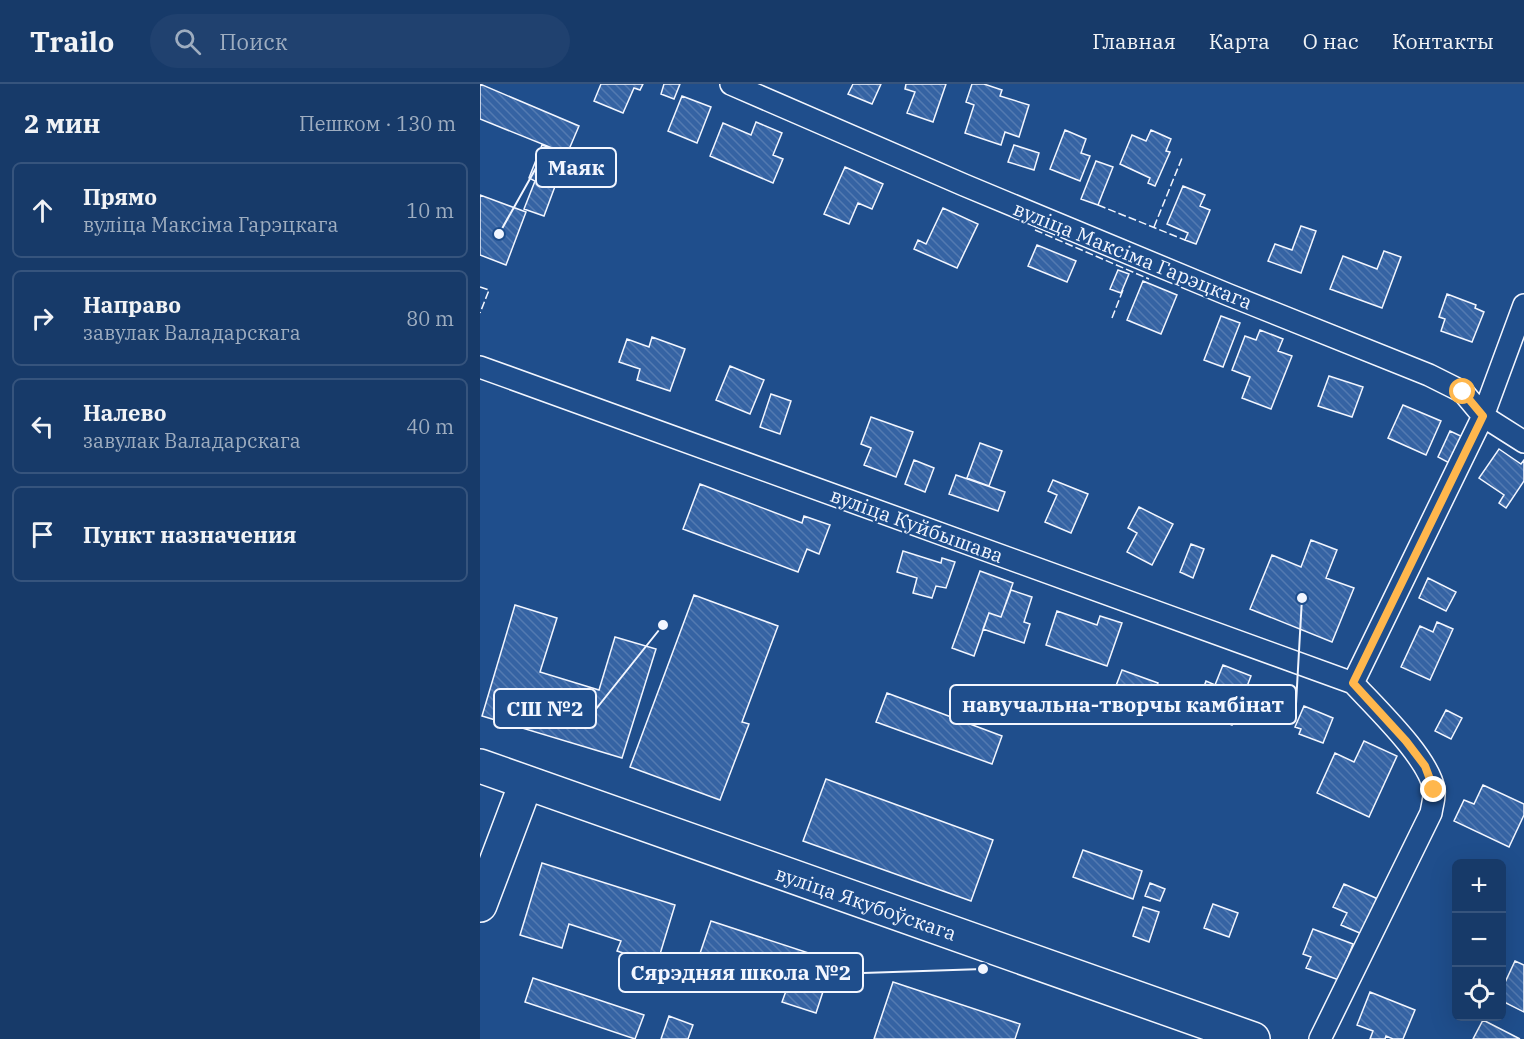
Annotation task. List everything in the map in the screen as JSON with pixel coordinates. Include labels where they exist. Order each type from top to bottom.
[{"type":"main road","name":"вуліца Якубоўскага","points":[[480,766],[1253,1039]]},
{"type":"main road","points":[[480,905],[526,783]]},
{"type":"street","name":"вуліца Максіма Гарэцкага","points":[[731,84],[1240,300],[1429,375],[1463,392],[1483,416],[1524,442]]},
{"type":"street","points":[[1320,1039],[1431,813],[1434,790],[1425,766],[1406,741],[1353,683],[1483,416],[1524,305]]},
{"type":"street","name":"вуліца Куйбышава","points":[[480,368],[1353,683]]},
{"type":"building","points":[[480,84],[579,126],[567,154],[480,119]]},
{"type":"building","points":[[601,84],[643,84],[640,90],[634,88],[623,113],[594,101]]},
{"type":"building","points":[[664,84],[680,84],[674,99],[661,94]]},
{"type":"building","points":[[853,84],[881,84],[872,104],[848,94]]},
{"type":"building","points":[[906,84],[946,84],[933,122],[907,113],[915,92],[905,89]]},
{"type":"building","points":[[972,84],[984,84],[1002,90],[1000,96],[1029,105],[1019,137],[1005,132],[1001,145],[965,133],[974,105],[966,102]]},
{"type":"building","points":[[682,96],[711,107],[697,143],[668,131]]},
{"type":"building","points":[[756,122],[782,133],[773,155],[783,159],[773,183],[710,156],[723,123],[751,135]]},
{"type":"building","points":[[1065,130],[1086,139],[1081,153],[1090,156],[1080,181],[1050,169]]},
{"type":"building","points":[[1151,130],[1171,139],[1166,151],[1170,152],[1155,186],[1148,183],[1150,178],[1120,164],[1132,135],[1146,141]]},
{"type":"building","points":[[542,145],[567,154],[544,216],[524,209],[535,181],[529,178]]},
{"type":"building","points":[[1014,145],[1039,153],[1034,170],[1008,162]]},
{"type":"building","points":[[1096,161],[1113,167],[1098,205],[1081,199]]},
{"type":"building","points":[[845,167],[883,184],[872,209],[858,203],[849,224],[824,214]]},
{"type":"building","points":[[1183,186],[1205,195],[1200,206],[1210,210],[1196,244],[1185,240],[1188,233],[1167,224]]},
{"type":"building","points":[[480,195],[526,212],[506,265],[480,255]]},
{"type":"building","points":[[943,208],[978,224],[957,268],[914,249],[918,240],[926,244]]},
{"type":"building","points":[[1301,226],[1316,231],[1301,273],[1268,261],[1275,244],[1292,250]]},
{"type":"building","points":[[1037,245],[1076,261],[1067,282],[1028,266]]},
{"type":"building","points":[[1384,251],[1401,257],[1382,308],[1330,289],[1343,256],[1377,269]]},
{"type":"building","points":[[1118,270],[1129,274],[1121,293],[1110,289]]},
{"type":"building","points":[[1143,281],[1177,295],[1161,334],[1127,320]]},
{"type":"building","points":[[1447,294],[1476,305],[1475,308],[1484,312],[1472,342],[1441,331],[1445,319],[1439,317]]},
{"type":"building","points":[[1221,316],[1240,323],[1223,367],[1204,360]]},
{"type":"building","points":[[1260,330],[1283,339],[1278,351],[1292,356],[1271,409],[1242,398],[1250,377],[1232,370],[1245,336],[1256,340]]},
{"type":"building","points":[[652,337],[685,349],[670,391],[637,380],[640,369],[619,362],[627,339],[649,347]]},
{"type":"building","points":[[730,366],[764,380],[750,414],[716,400]]},
{"type":"building","points":[[1329,376],[1363,387],[1352,417],[1318,406]]},
{"type":"building","points":[[771,394],[791,401],[780,434],[760,427]]},
{"type":"building","points":[[1403,405],[1441,421],[1426,455],[1388,438]]},
{"type":"building","points":[[871,417],[913,432],[896,477],[864,465],[871,448],[861,444]]},
{"type":"building","points":[[1450,431],[1465,438],[1453,465],[1438,457]]},
{"type":"building","points":[[980,443],[1002,451],[989,486],[967,478]]},
{"type":"building","points":[[1499,449],[1521,464],[1524,460],[1524,481],[1506,508],[1499,503],[1504,495],[1479,478]]},
{"type":"building","points":[[914,460],[934,468],[925,492],[905,484]]},
{"type":"building","points":[[956,475],[1005,492],[998,511],[949,494]]},
{"type":"building","points":[[1053,480],[1088,494],[1071,533],[1045,522],[1057,495],[1048,491]]},
{"type":"building","points":[[700,484],[802,523],[804,516],[830,525],[819,554],[807,549],[798,572],[683,529]]},
{"type":"building","points":[[1139,507],[1173,524],[1152,565],[1127,552],[1137,533],[1128,528]]},
{"type":"building","points":[[1311,540],[1337,550],[1326,578],[1354,588],[1332,642],[1250,609],[1272,555],[1301,567]]},
{"type":"building","points":[[1191,544],[1204,549],[1193,578],[1180,572]]},
{"type":"building","points":[[903,551],[941,563],[942,558],[955,562],[946,588],[936,586],[932,598],[913,593],[917,578],[897,572]]},
{"type":"building","points":[[980,571],[1013,583],[1001,617],[989,613],[974,656],[952,648]]},
{"type":"building","points":[[1428,578],[1456,592],[1446,611],[1419,598]]},
{"type":"building","points":[[1011,590],[1032,597],[1024,622],[1030,624],[1024,643],[983,629],[989,613],[1001,617]]},
{"type":"building","points":[[694,595],[778,626],[742,722],[749,724],[720,800],[630,767]]},
{"type":"building","points":[[515,605],[557,618],[540,672],[599,690],[615,637],[656,649],[622,758],[482,716]]},
{"type":"building","points":[[1057,611],[1097,625],[1100,616],[1122,623],[1107,666],[1046,645]]},
{"type":"building","points":[[1437,622],[1453,629],[1430,680],[1401,667],[1420,626],[1433,632]]},
{"type":"building","points":[[1223,665],[1251,676],[1232,725],[1206,715],[1212,699],[1201,695],[1206,681],[1215,685]]},
{"type":"building","points":[[1122,670],[1158,683],[1145,718],[1109,704]]},
{"type":"building","points":[[887,693],[1002,736],[992,764],[876,722]]},
{"type":"building","points":[[1304,706],[1333,718],[1323,743],[1299,734],[1301,729],[1295,727]]},
{"type":"building","points":[[1446,710],[1462,718],[1451,739],[1435,731]]},
{"type":"building","points":[[1364,741],[1397,756],[1369,817],[1317,793],[1335,753],[1354,762]]},
{"type":"building","points":[[826,779],[993,840],[971,901],[803,841]]},
{"type":"building","points":[[1483,785],[1524,804],[1524,815],[1509,847],[1454,821],[1464,800],[1474,804]]},
{"type":"building","points":[[1083,850],[1142,871],[1133,899],[1073,877]]},
{"type":"building","points":[[542,863],[675,905],[657,964],[617,951],[621,941],[569,924],[562,948],[520,935]]},
{"type":"building","points":[[1150,883],[1165,889],[1160,901],[1145,896]]},
{"type":"building","points":[[1344,884],[1378,899],[1362,934],[1341,925],[1347,913],[1333,907]]},
{"type":"building","points":[[1213,904],[1238,913],[1229,937],[1204,928]]},
{"type":"building","points":[[1143,907],[1159,912],[1149,942],[1133,936]]},
{"type":"building","points":[[711,921],[833,961],[816,1013],[782,1002],[786,991],[729,972],[724,987],[692,977]]},
{"type":"building","points":[[1313,929],[1353,944],[1339,980],[1306,968],[1311,957],[1303,954]]},
{"type":"building","points":[[1515,961],[1524,965],[1524,1012],[1506,1003],[1506,980]]},
{"type":"building","points":[[533,978],[644,1015],[635,1039],[525,1002]]},
{"type":"building","points":[[893,982],[1020,1024],[1015,1039],[874,1039]]},
{"type":"building","points":[[1370,992],[1415,1010],[1403,1039],[1386,1036],[1385,1039],[1370,1039],[1373,1031],[1357,1025]]},
{"type":"building","points":[[669,1016],[693,1025],[688,1039],[661,1039]]},
{"type":"building","points":[[1482,1021],[1485,1021],[1520,1039],[1473,1039]]},
{"type":"fence","points":[[1154,227],[1182,158]]},
{"type":"fence","points":[[1098,205],[1185,240]]},
{"type":"fence","points":[[1035,230],[1149,279]]},
{"type":"fence","points":[[480,287],[489,290],[480,313]]},
{"type":"fence","points":[[1112,318],[1123,290]]},
{"type":"place","name":"Маяк","points":[[499,234]]},
{"type":"place","name":"навучальна-творчы камбінат","points":[[1302,598]]},
{"type":"place","name":"СШ №2","points":[[663,625]]},
{"type":"place","name":"Сярэдняя школа №2","points":[[983,969]]},
{"type":"route","points":[[1434,790],[1425,766],[1406,741],[1353,683],[1483,416],[1463,392]]}]
